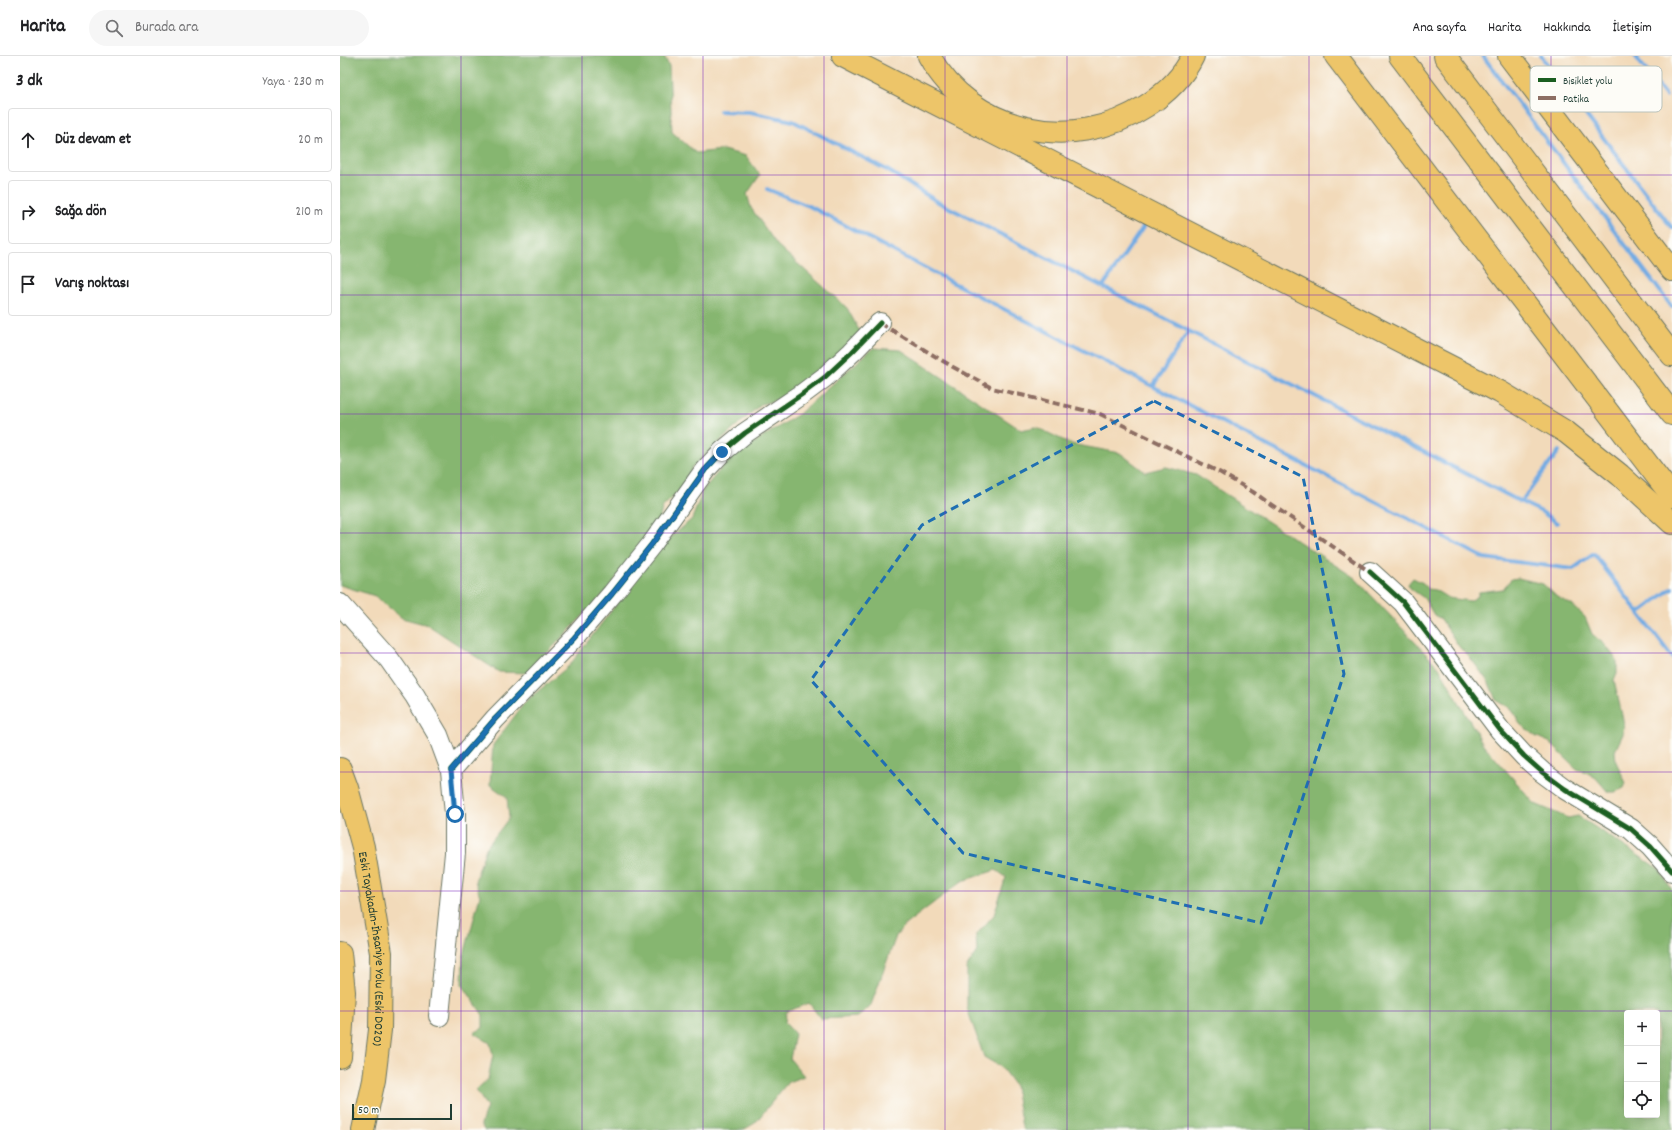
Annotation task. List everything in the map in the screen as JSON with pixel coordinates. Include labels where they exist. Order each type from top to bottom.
[{"type":"main road","points":[[843,56],[1500,392],[1566,432],[1620,475],[1672,523]]},
{"type":"main road","points":[[929,56],[948,83],[971,103],[991,116],[1022,127],[1049,132],[1080,131],[1104,126],[1140,110],[1170,88],[1194,56]]},
{"type":"main road","points":[[1336,56],[1672,496]]},
{"type":"main road","points":[[1400,56],[1672,414]]},
{"type":"main road","points":[[1445,56],[1672,355]]},
{"type":"main road","points":[[1509,56],[1530,84]]},
{"type":"main road","points":[[1552,112],[1672,270]]},
{"type":"main road","name":"Eski Tayakadın-İhsaniye Yolu (Eski D020)","points":[[340,769],[347,788],[363,847],[381,953],[380,1030],[374,1080],[363,1130]]},
{"type":"main road","points":[[340,953],[344,992],[340,1057]]},
{"type":"street","points":[[451,770],[495,719],[574,638],[612,594],[652,544],[705,470],[722,452],[745,433],[825,377],[880,323]]},
{"type":"street","points":[[1370,572],[1403,602],[1500,730],[1524,756],[1565,789],[1631,829],[1650,846],[1672,871]]},
{"type":"street","points":[[340,604],[390,659],[415,696],[438,735],[451,770],[455,814],[455,853],[439,1016]]},
{"type":"highlighted area","points":[[1154,401],[1303,477],[1344,674],[1261,923],[963,853],[811,680],[922,525]]},
{"type":"green space","points":[[340,56],[664,56],[669,66],[672,132],[696,153],[723,150],[746,156],[760,175],[747,194],[751,208],[777,245],[847,308],[860,332],[815,376],[789,394],[761,404],[692,467],[683,487],[662,508],[659,523],[603,595],[528,673],[499,672],[428,625],[402,618],[375,596],[340,585]]},
{"type":"green space","points":[[873,348],[901,350],[1021,430],[1036,427],[1071,444],[1120,453],[1145,472],[1166,467],[1196,475],[1355,578],[1440,669],[1483,744],[1535,804],[1568,818],[1578,816],[1659,869],[1672,890],[1672,1130],[1024,1130],[1022,1127],[1015,1086],[1001,1067],[984,1057],[967,1008],[967,967],[977,951],[976,935],[994,915],[1006,877],[996,870],[962,881],[906,924],[896,936],[871,1005],[858,1017],[821,1019],[809,1003],[786,1012],[785,1023],[795,1034],[790,1059],[804,1076],[788,1082],[755,1123],[743,1130],[484,1130],[481,1124],[487,1107],[476,1090],[488,1079],[493,1055],[490,1043],[474,1033],[483,1028],[483,1015],[462,984],[463,959],[480,896],[475,881],[486,848],[509,818],[507,797],[490,785],[493,745],[526,701],[569,666],[661,546],[692,519],[703,490],[730,458],[799,414]]},
{"type":"green space","points":[[1413,578],[1423,583],[1428,589],[1435,590],[1448,598],[1470,601],[1478,596],[1479,592],[1503,589],[1511,579],[1518,578],[1543,584],[1557,597],[1572,605],[1585,617],[1592,634],[1605,645],[1617,660],[1617,674],[1614,680],[1624,724],[1623,734],[1615,751],[1616,762],[1626,783],[1624,788],[1615,792],[1608,792],[1596,778],[1577,769],[1549,742],[1535,736],[1520,724],[1512,709],[1496,700],[1489,683],[1472,660],[1460,648],[1441,619],[1434,615],[1424,598],[1411,589],[1408,584]]},
{"type":"waterway","points":[[1483,56],[1672,307]]},
{"type":"waterway","points":[[1541,56],[1549,66]]},
{"type":"waterway","points":[[1635,56],[1643,66]]},
{"type":"waterway","points":[[1662,91],[1666,96]]},
{"type":"waterway","points":[[720,111],[750,112],[793,121],[887,170],[938,202],[1521,502]]},
{"type":"waterway","points":[[1584,112],[1672,228]]},
{"type":"waterway","points":[[767,189],[811,207],[942,277],[1484,558],[1573,569],[1594,554],[1672,657]]},
{"type":"waterway","points":[[1103,286],[1144,226]]},
{"type":"waterway","points":[[1153,386],[1188,332]]},
{"type":"waterway","points":[[1557,523],[1542,512],[1521,502],[1559,451]]},
{"type":"waterway","points":[[1639,613],[1672,588]]},
{"type":"marked path","points":[[880,323],[953,367],[992,388],[1100,414],[1221,473],[1253,492],[1370,572]]},
{"type":"cycle path","points":[[451,770],[495,719],[574,638],[612,594],[652,544],[705,470],[722,452],[745,433],[825,377],[880,323]]},
{"type":"cycle path","points":[[1370,572],[1403,602],[1500,730],[1524,756],[1565,789],[1631,829],[1650,846],[1672,871]]},
{"type":"route","points":[[455,814],[451,770],[495,719],[543,672],[612,594],[652,544],[705,470],[722,452]]}]
